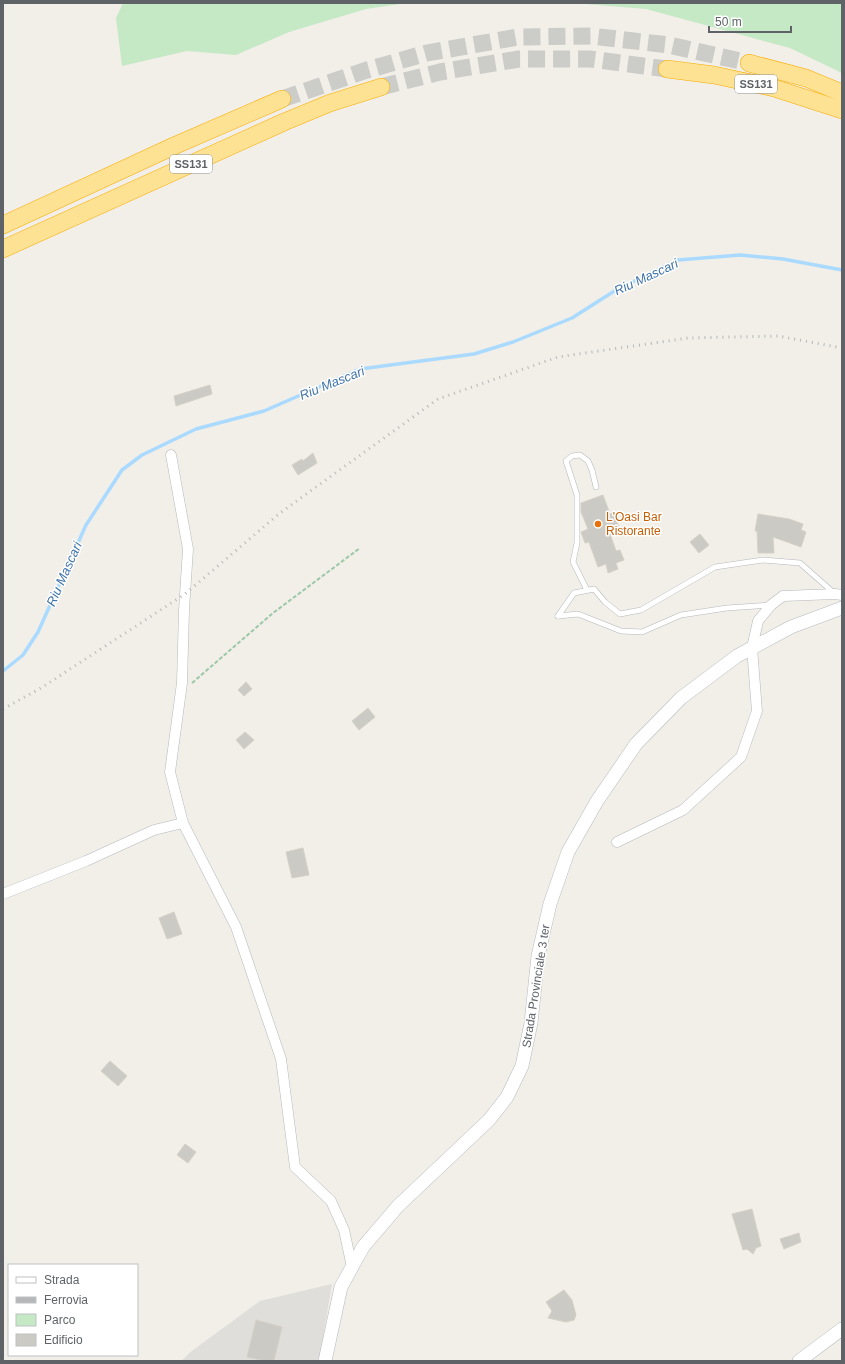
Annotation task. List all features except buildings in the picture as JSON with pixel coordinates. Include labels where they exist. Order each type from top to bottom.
[{"type":"highway","name":"SS131","points":[[749,62],[806,78],[842,93]]},
{"type":"highway","name":"SS131","points":[[667,69],[714,75],[774,88],[842,110]]},
{"type":"highway","name":"SS131","points":[[3,248],[284,122],[330,103],[381,87]]},
{"type":"highway","name":"SS131","points":[[3,225],[176,145],[282,99]]},
{"type":"main road","name":"Strada Provinciale 3 ter","points":[[326,1361],[341,1287],[363,1247],[398,1206],[489,1120],[507,1097],[522,1066],[531,1023],[538,956],[550,904],[568,852],[597,800],[636,744],[681,698],[737,656],[791,626],[842,608]]},
{"type":"main road","points":[[799,1361],[842,1329]]},
{"type":"street","points":[[171,455],[188,548],[184,610],[182,683],[170,772],[182,822],[236,927],[281,1059],[296,1167],[331,1201],[344,1230],[352,1267]]},
{"type":"street","points":[[617,842],[683,810],[741,757],[757,711],[752,648],[758,621],[771,605],[783,596],[838,594]]},
{"type":"street","points":[[3,894],[86,861],[154,830],[182,822]]},
{"type":"lane","points":[[587,590],[573,562],[577,543],[577,495],[566,461],[572,456],[580,455],[588,461],[596,487]]},
{"type":"lane","points":[[771,605],[727,608],[681,615],[642,632],[622,631],[578,614],[558,616],[574,593],[594,588],[605,602],[620,614],[641,610],[715,567],[763,560],[800,563],[838,594]]},
{"type":"path","points":[[180,695],[205,671],[273,613],[360,548]]},
{"type":"shaded area","points":[[332,1284],[319,1361],[181,1361],[193,1350],[260,1301]]},
{"type":"green space","points":[[123,3],[407,3],[366,9],[289,32],[236,55],[187,51],[122,66],[116,18]]},
{"type":"green space","points":[[574,3],[842,3],[842,73],[790,48],[646,9]]},
{"type":"waterway","name":"Riu Mascari","points":[[3,671],[23,655],[38,632],[86,525],[122,470],[142,455],[196,429],[264,411],[360,369],[474,354],[513,342],[572,318],[616,290],[678,260],[740,255],[783,259],[842,270]]},
{"type":"tunnel","points":[[282,99],[367,70],[427,53],[518,37],[591,36],[669,45],[749,63]]},
{"type":"tunnel","points":[[381,87],[440,72],[519,59],[590,59],[667,69]]},
{"type":"railway","points":[[3,709],[41,688],[185,594],[280,513],[438,399],[558,357],[688,338],[778,336],[842,348]]},
{"type":"place","name":"L'Oasi Bar Ristorante","points":[[598,524]]}]
